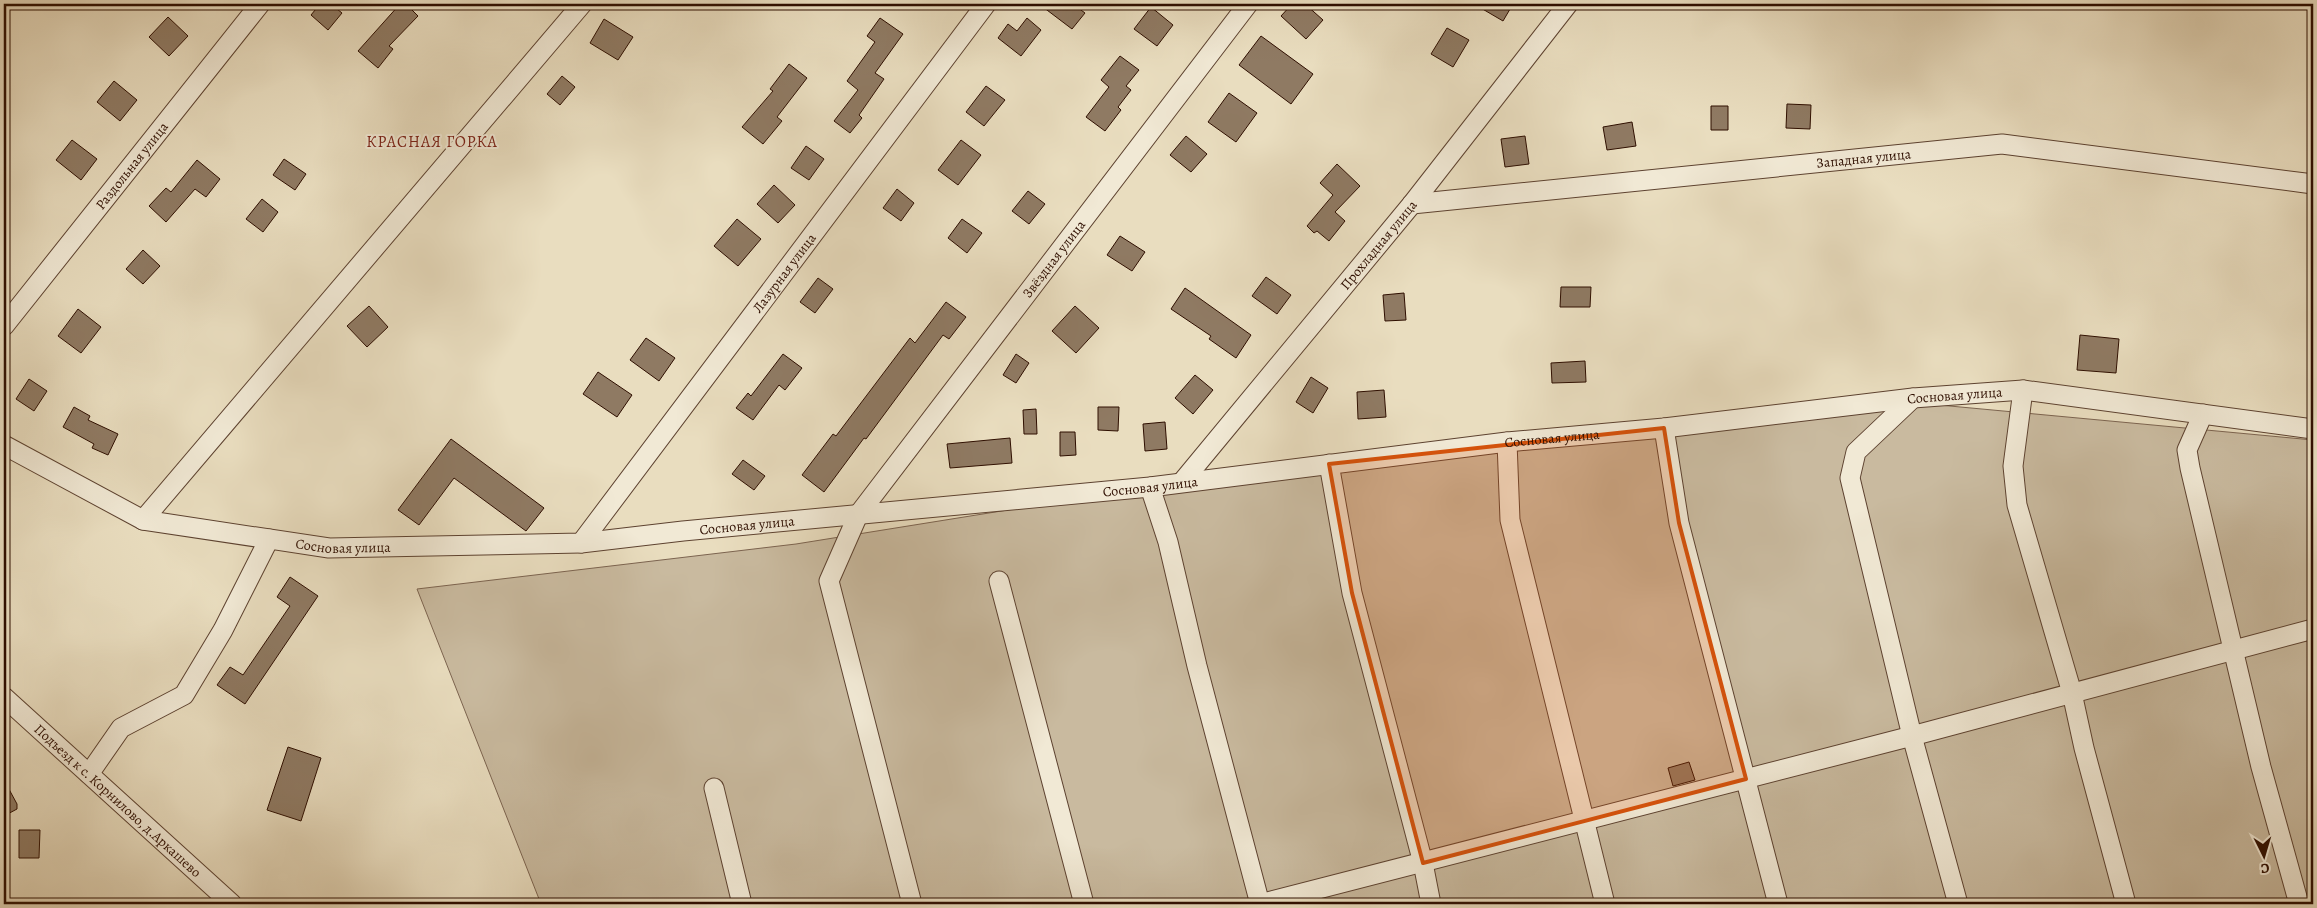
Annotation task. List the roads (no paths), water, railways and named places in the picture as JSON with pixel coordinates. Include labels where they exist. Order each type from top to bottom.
[{"type":"street","name":"Раздольная улица","points":[[4,326],[260,4]]},
{"type":"street","points":[[143,520],[582,4]]},
{"type":"street","name":"Лазурная улица","points":[[580,543],[986,4]]},
{"type":"street","name":"Звёздная улица","points":[[912,904],[829,581],[858,515],[1248,4]]},
{"type":"street","name":"Прохладная улица","points":[[1182,482],[1412,204],[1568,4]]},
{"type":"street","name":"Западная улица","points":[[1412,204],[2002,144],[2313,184]]},
{"type":"street","points":[[2023,390],[2013,466],[2017,505],[2072,693],[2084,748],[2126,904]]},
{"type":"street","name":"Сосновая улица","points":[[4,445],[143,520],[329,548],[580,543],[683,531],[1150,487],[1507,442],[1664,428],[1913,398],[2023,390],[2313,429]]},
{"type":"street","points":[[1913,398],[1856,452],[1850,478],[1912,736],[1958,904]]},
{"type":"street","points":[[2203,414],[2187,450],[2261,767],[2299,904]]},
{"type":"street","points":[[1664,428],[1679,523],[1778,904]]},
{"type":"street","points":[[1507,442],[1510,520],[1605,904]]},
{"type":"street","points":[[1329,464],[1352,593],[1423,863],[1431,904]]},
{"type":"street","points":[[1150,487],[1168,542],[1197,666],[1260,904],[1912,736],[2232,649],[2313,629]]},
{"type":"street","points":[[89,774],[121,728],[184,695],[223,630],[268,539]]},
{"type":"street","points":[[999,581],[1084,904]]},
{"type":"street","name":"Подъезд к с. Корнилово, д.Аркашево","points":[[4,697],[232,904]]},
{"type":"street","points":[[714,788],[742,904]]},
{"type":"district","name":"КРАСНАЯ ГОРКА","points":[[432,142]]}]
